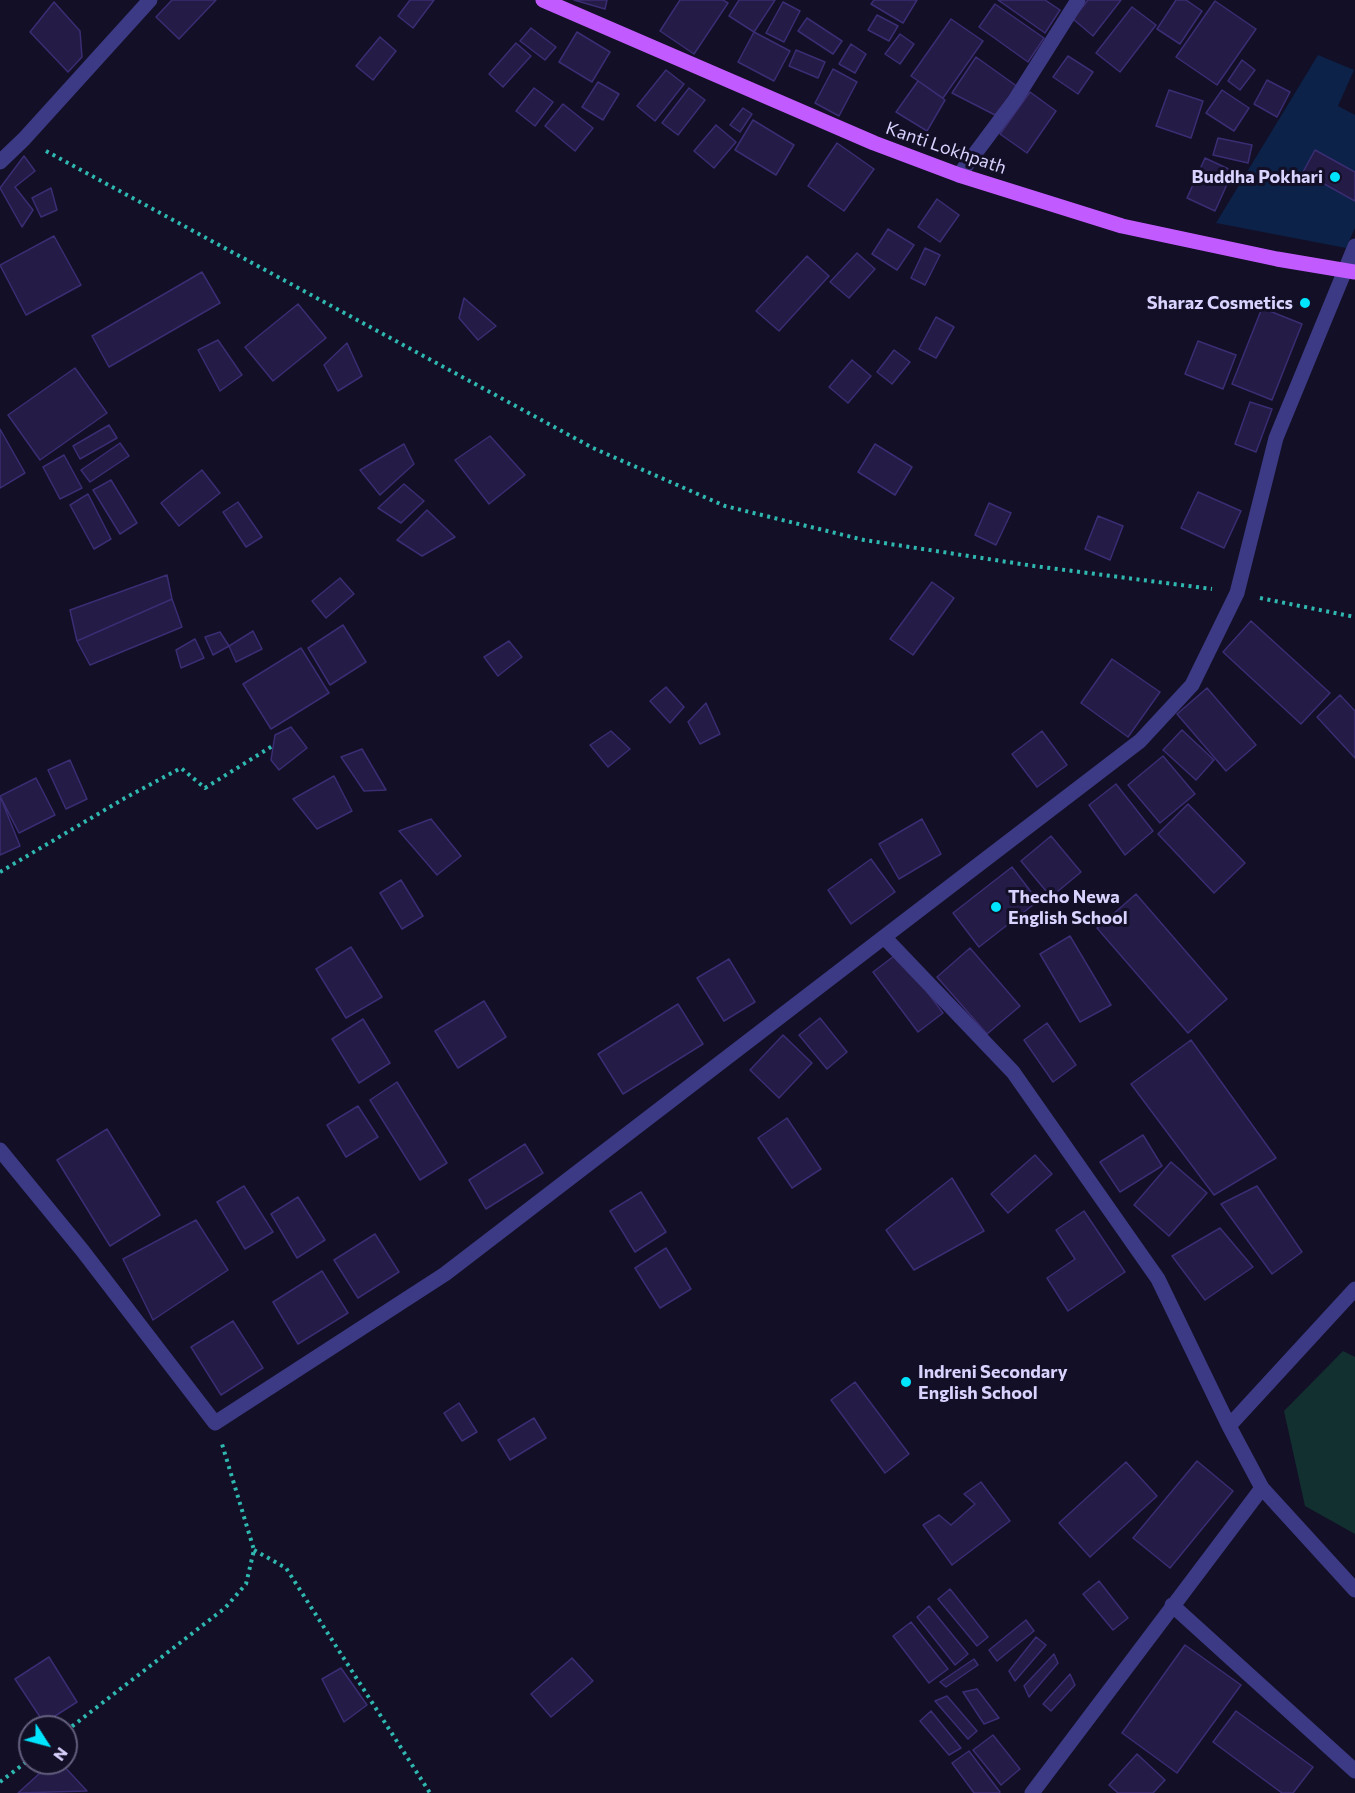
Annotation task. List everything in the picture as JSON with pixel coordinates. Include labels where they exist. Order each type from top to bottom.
[{"type":"main road","name":"Kanti Lokhpath","points":[[543,0],[874,143],[959,175],[1122,226],[1277,259],[1350,271]]},
{"type":"street","points":[[0,162],[24,139],[150,0]]},
{"type":"street","points":[[959,175],[1015,100],[1078,0]]},
{"type":"street","points":[[0,1150],[82,1250],[215,1423],[445,1274],[1140,741],[1192,685],[1237,593],[1276,438],[1350,271],[1355,246]]},
{"type":"street","points":[[884,937],[1013,1072],[1158,1279],[1228,1426],[1262,1488],[1355,1590]]},
{"type":"street","points":[[1228,1426],[1355,1289]]},
{"type":"street","points":[[1032,1793],[1262,1488]]},
{"type":"street","points":[[1172,1605],[1355,1772]]},
{"type":"path","points":[[24,139],[593,448],[725,506],[864,540],[1034,566],[1237,593],[1355,617]]},
{"type":"path","points":[[0,872],[124,798],[181,768],[205,788],[274,745]]},
{"type":"path","points":[[78,1722],[225,1608],[246,1584],[254,1550],[215,1423]]},
{"type":"path","points":[[254,1550],[286,1568],[430,1793]]},
{"type":"path","points":[[0,1782],[18,1768]]},
{"type":"green space","points":[[1343,1351],[1355,1357],[1355,1534],[1305,1506],[1284,1411]]},
{"type":"water","name":"Buddha Pokhari","points":[[1318,55],[1354,70],[1338,106],[1355,115],[1355,228],[1346,248],[1216,223]]},
{"type":"building","points":[[172,0],[216,0],[179,39],[156,17]]},
{"type":"building","points":[[410,0],[434,0],[413,28],[398,16]]},
{"type":"building","points":[[574,0],[607,0],[605,9]]},
{"type":"building","points":[[680,0],[723,0],[728,3],[694,54],[660,31]]},
{"type":"building","points":[[739,0],[775,0],[754,32],[729,16]]},
{"type":"building","points":[[874,0],[917,0],[903,23],[871,4]]},
{"type":"building","points":[[998,0],[1045,0],[1060,10],[1045,33]]},
{"type":"building","points":[[1088,0],[1121,0],[1093,36],[1073,19]]},
{"type":"building","points":[[1176,0],[1186,0],[1202,11],[1180,44],[1157,29]]},
{"type":"building","points":[[1215,1],[1256,29],[1217,85],[1176,57]]},
{"type":"building","points":[[54,2],[80,31],[82,57],[68,72],[30,32]]},
{"type":"building","points":[[783,2],[800,11],[784,42],[766,33]]},
{"type":"building","points":[[995,4],[1044,38],[1028,62],[979,27]]},
{"type":"building","points":[[1132,7],[1156,25],[1120,72],[1096,53]]},
{"type":"building","points":[[877,15],[898,26],[889,41],[868,30]]},
{"type":"building","points":[[807,18],[842,41],[833,54],[798,31]]},
{"type":"building","points":[[951,19],[983,41],[943,98],[911,76]]},
{"type":"building","points":[[531,28],[556,47],[545,60],[520,41]]},
{"type":"building","points":[[577,32],[610,52],[592,82],[559,62]]},
{"type":"building","points":[[754,32],[790,51],[774,81],[738,62]]},
{"type":"building","points":[[900,34],[914,44],[900,64],[885,54]]},
{"type":"building","points":[[380,37],[396,51],[373,80],[356,66]]},
{"type":"building","points":[[516,43],[531,56],[503,87],[489,74]]},
{"type":"building","points":[[851,44],[866,54],[855,73],[839,64]]},
{"type":"building","points":[[796,50],[825,62],[818,78],[789,66]]},
{"type":"building","points":[[1068,56],[1093,72],[1078,94],[1053,77]]},
{"type":"building","points":[[976,57],[1018,87],[995,115],[952,93]]},
{"type":"building","points":[[1242,60],[1255,70],[1240,90],[1228,81]]},
{"type":"building","points":[[833,69],[857,82],[839,116],[815,103]]},
{"type":"building","points":[[666,70],[684,84],[655,121],[637,106]]},
{"type":"building","points":[[1267,80],[1290,92],[1277,117],[1254,104]]},
{"type":"building","points":[[918,81],[945,100],[927,131],[896,112]]},
{"type":"building","points":[[598,82],[619,94],[603,120],[582,107]]},
{"type":"building","points":[[534,88],[553,102],[535,126],[516,111]]},
{"type":"building","points":[[689,88],[705,100],[678,135],[662,123]]},
{"type":"building","points":[[1169,90],[1203,101],[1191,138],[1156,126]]},
{"type":"building","points":[[1222,90],[1249,108],[1234,131],[1206,113]]},
{"type":"building","points":[[1030,92],[1056,111],[1027,153],[1000,134]]},
{"type":"building","points":[[563,104],[593,128],[575,151],[545,126]]},
{"type":"building","points":[[743,108],[752,114],[740,132],[730,125]]},
{"type":"building","points":[[753,120],[794,145],[776,175],[735,150]]},
{"type":"building","points":[[716,125],[736,142],[714,168],[694,151]]},
{"type":"building","points":[[1218,138],[1252,145],[1248,163],[1213,155]]},
{"type":"building","points":[[837,143],[874,169],[844,211],[808,186]]},
{"type":"building","points":[[1315,150],[1355,172],[1355,201],[1303,172]]},
{"type":"building","points":[[24,156],[35,171],[15,187],[33,210],[22,227],[0,188]]},
{"type":"building","points":[[1205,158],[1233,171],[1215,211],[1187,198]]},
{"type":"building","points":[[51,188],[57,210],[41,217],[32,198]]},
{"type":"building","points":[[937,199],[959,215],[940,242],[918,227]]},
{"type":"building","points":[[888,229],[914,245],[897,270],[872,254]]},
{"type":"building","points":[[54,236],[81,285],[26,315],[0,265]]},
{"type":"building","points":[[925,248],[940,255],[925,285],[911,278]]},
{"type":"building","points":[[857,253],[875,269],[849,298],[830,282]]},
{"type":"building","points":[[807,256],[829,276],[779,331],[756,311]]},
{"type":"building","points":[[202,272],[220,303],[109,367],[92,336]]},
{"type":"building","points":[[464,298],[496,326],[478,340],[459,318]]},
{"type":"building","points":[[298,304],[326,338],[273,381],[245,347]]},
{"type":"building","points":[[1262,308],[1302,324],[1272,400],[1232,384]]},
{"type":"building","points":[[936,317],[954,327],[936,358],[919,349]]},
{"type":"building","points":[[218,340],[242,375],[220,391],[198,350]]},
{"type":"building","points":[[1198,341],[1236,355],[1223,389],[1185,374]]},
{"type":"building","points":[[347,343],[362,376],[338,391],[324,365]]},
{"type":"building","points":[[894,350],[910,362],[892,384],[877,372]]},
{"type":"building","points":[[852,360],[871,376],[848,403],[829,387]]},
{"type":"building","points":[[75,368],[107,413],[40,460],[8,415]]},
{"type":"building","points":[[1250,402],[1272,409],[1256,452],[1235,444]]},
{"type":"building","points":[[109,425],[117,438],[80,459],[73,446]]},
{"type":"building","points":[[0,429],[25,473],[0,488]]},
{"type":"building","points":[[490,436],[525,475],[489,504],[455,460]]},
{"type":"building","points":[[120,443],[129,456],[90,482],[81,470]]},
{"type":"building","points":[[404,444],[414,464],[380,495],[360,470]]},
{"type":"building","points":[[875,444],[912,467],[895,495],[858,472]]},
{"type":"building","points":[[64,455],[82,488],[60,499],[43,467]]},
{"type":"building","points":[[202,470],[220,493],[179,526],[161,503]]},
{"type":"building","points":[[111,480],[137,523],[120,534],[93,490]]},
{"type":"building","points":[[404,484],[424,501],[401,523],[378,508]]},
{"type":"building","points":[[1198,492],[1241,511],[1224,548],[1181,528]]},
{"type":"building","points":[[88,494],[111,539],[94,549],[70,505]]},
{"type":"building","points":[[238,502],[262,537],[246,547],[223,512]]},
{"type":"building","points":[[989,503],[1011,513],[996,545],[975,535]]},
{"type":"building","points":[[427,510],[455,537],[422,556],[397,540]]},
{"type":"building","points":[[1098,516],[1123,526],[1110,560],[1085,549]]},
{"type":"building","points":[[167,575],[172,599],[77,641],[70,610]]},
{"type":"building","points":[[340,578],[354,594],[326,618],[312,601]]},
{"type":"building","points":[[932,582],[954,598],[913,655],[890,639]]},
{"type":"building","points":[[172,599],[182,627],[90,665],[77,641]]},
{"type":"building","points":[[1251,621],[1330,693],[1301,724],[1223,652]]},
{"type":"building","points":[[343,625],[366,662],[330,685],[308,648]]},
{"type":"building","points":[[253,631],[262,649],[236,662],[229,646]]},
{"type":"building","points":[[220,632],[229,646],[213,655],[205,637]]},
{"type":"building","points":[[195,639],[204,658],[181,668],[176,650]]},
{"type":"building","points":[[509,641],[522,657],[498,676],[484,657]]},
{"type":"building","points":[[301,648],[329,693],[271,729],[243,684]]},
{"type":"building","points":[[1112,659],[1160,692],[1128,737],[1081,703]]},
{"type":"building","points":[[666,687],[684,707],[670,723],[650,701]]},
{"type":"building","points":[[1207,688],[1256,745],[1226,771],[1177,714]]},
{"type":"building","points":[[1340,695],[1355,711],[1355,758],[1317,717]]},
{"type":"building","points":[[706,703],[720,734],[700,744],[688,722]]},
{"type":"building","points":[[291,727],[307,748],[279,770],[271,760],[275,735]]},
{"type":"building","points":[[1182,730],[1214,760],[1196,780],[1163,750]]},
{"type":"building","points":[[611,731],[630,749],[608,767],[590,745]]},
{"type":"building","points":[[1042,731],[1067,765],[1037,787],[1012,754]]},
{"type":"building","points":[[362,749],[386,790],[364,791],[341,757]]},
{"type":"building","points":[[1163,756],[1195,794],[1160,823],[1128,785]]},
{"type":"building","points":[[70,760],[87,799],[66,809],[48,770]]},
{"type":"building","points":[[334,776],[352,811],[317,829],[293,799]]},
{"type":"building","points":[[36,778],[55,815],[19,833],[0,796]]},
{"type":"building","points":[[1116,784],[1153,831],[1125,855],[1089,805]]},
{"type":"building","points":[[0,796],[20,846],[0,855]]},
{"type":"building","points":[[1188,804],[1245,863],[1214,893],[1158,834]]},
{"type":"building","points":[[431,819],[461,856],[437,875],[399,831]]},
{"type":"building","points":[[922,819],[941,854],[899,879],[879,844]]},
{"type":"building","points":[[1051,836],[1081,872],[1051,897],[1021,861]]},
{"type":"building","points":[[871,859],[895,892],[851,924],[828,890]]},
{"type":"building","name":"Thecho Newa English School","points":[[1012,867],[1038,901],[979,947],[953,913]]},
{"type":"building","points":[[401,880],[423,916],[402,929],[380,893]]},
{"type":"building","points":[[1136,894],[1227,999],[1188,1033],[1097,928]]},
{"type":"building","points":[[1070,936],[1111,1005],[1080,1022],[1040,954]]},
{"type":"building","points":[[351,947],[382,997],[346,1018],[316,969]]},
{"type":"building","points":[[970,948],[1020,1006],[987,1034],[937,977]]},
{"type":"building","points":[[898,953],[943,1013],[918,1032],[873,972]]},
{"type":"building","points":[[729,959],[755,1002],[724,1021],[697,978]]},
{"type":"building","points":[[484,1001],[506,1037],[458,1068],[435,1031]]},
{"type":"building","points":[[678,1004],[703,1044],[623,1094],[598,1054]]},
{"type":"building","points":[[820,1018],[847,1052],[827,1069],[799,1035]]},
{"type":"building","points":[[363,1019],[390,1063],[359,1083],[332,1039]]},
{"type":"building","points":[[1047,1023],[1076,1065],[1053,1082],[1024,1040]]},
{"type":"building","points":[[783,1035],[812,1063],[779,1098],[750,1070]]},
{"type":"building","points":[[1191,1040],[1276,1158],[1214,1195],[1131,1084]]},
{"type":"building","points":[[397,1082],[447,1163],[420,1180],[370,1100]]},
{"type":"building","points":[[358,1106],[378,1137],[346,1157],[327,1125]]},
{"type":"building","points":[[787,1118],[821,1169],[792,1188],[758,1138]]},
{"type":"building","points":[[107,1129],[160,1215],[110,1246],[57,1160]]},
{"type":"building","points":[[1143,1135],[1162,1166],[1120,1192],[1100,1162]]},
{"type":"building","points":[[525,1144],[543,1173],[486,1209],[469,1180]]},
{"type":"building","points":[[1035,1155],[1052,1174],[1008,1213],[991,1194]]},
{"type":"building","points":[[1171,1162],[1207,1193],[1169,1236],[1134,1205]]},
{"type":"building","points":[[952,1178],[984,1231],[914,1270],[886,1230]]},
{"type":"building","points":[[244,1186],[273,1232],[245,1249],[217,1202]]},
{"type":"building","points":[[1257,1186],[1302,1252],[1272,1274],[1221,1204]]},
{"type":"building","points":[[641,1192],[666,1232],[635,1252],[610,1211]]},
{"type":"building","points":[[298,1197],[325,1240],[297,1258],[271,1214]]},
{"type":"building","points":[[1084,1211],[1125,1272],[1068,1311],[1047,1278],[1075,1259],[1056,1230]]},
{"type":"building","points":[[196,1220],[228,1270],[153,1320],[123,1259]]},
{"type":"building","points":[[1220,1228],[1253,1267],[1205,1300],[1172,1256]]},
{"type":"building","points":[[375,1234],[399,1272],[358,1298],[334,1260]]},
{"type":"building","points":[[666,1248],[691,1289],[660,1308],[635,1268]]},
{"type":"building","points":[[322,1271],[348,1313],[298,1344],[273,1302]]},
{"type":"building","points":[[233,1321],[263,1368],[221,1395],[191,1347]]},
{"type":"building","points":[[855,1382],[909,1454],[885,1473],[831,1400]]},
{"type":"building","points":[[459,1403],[477,1432],[462,1441],[444,1413]]},
{"type":"building","points":[[534,1418],[546,1438],[510,1460],[498,1440]]},
{"type":"building","points":[[1197,1461],[1233,1491],[1170,1568],[1133,1538]]},
{"type":"building","points":[[1126,1462],[1157,1496],[1090,1557],[1059,1523]]},
{"type":"building","points":[[981,1482],[1010,1521],[952,1565],[923,1525],[939,1515],[951,1525],[975,1504],[964,1494]]},
{"type":"building","points":[[1099,1581],[1128,1618],[1113,1630],[1083,1594]]},
{"type":"building","points":[[950,1589],[988,1637],[977,1646],[938,1599]]},
{"type":"building","points":[[929,1606],[968,1654],[955,1665],[917,1617]]},
{"type":"building","points":[[1026,1620],[1034,1631],[997,1661],[989,1650]]},
{"type":"building","points":[[911,1622],[948,1669],[929,1683],[893,1636]]},
{"type":"building","points":[[1036,1637],[1046,1645],[1015,1681],[1009,1671]]},
{"type":"building","points":[[1185,1645],[1241,1685],[1177,1773],[1122,1733]]},
{"type":"building","points":[[1054,1654],[1058,1663],[1029,1697],[1024,1686]]},
{"type":"building","points":[[49,1657],[77,1702],[57,1715],[39,1715],[15,1679]]},
{"type":"building","points":[[572,1658],[593,1681],[551,1717],[531,1694]]},
{"type":"building","points":[[974,1659],[978,1665],[946,1687],[940,1682]]},
{"type":"building","points":[[341,1668],[367,1705],[344,1722],[322,1679]]},
{"type":"building","points":[[1070,1674],[1075,1685],[1051,1711],[1043,1704]]},
{"type":"building","points":[[977,1689],[999,1718],[984,1724],[963,1692]]},
{"type":"building","points":[[947,1696],[977,1731],[968,1739],[935,1701]]},
{"type":"building","points":[[931,1711],[961,1748],[949,1755],[920,1721]]},
{"type":"building","points":[[1236,1711],[1313,1767],[1293,1793],[1282,1793],[1213,1742]]},
{"type":"building","points":[[993,1735],[1020,1769],[1001,1785],[973,1750]]},
{"type":"building","points":[[969,1751],[999,1793],[974,1793],[952,1763]]},
{"type":"building","points":[[1137,1754],[1165,1780],[1153,1793],[1118,1793],[1109,1785]]},
{"type":"building","points":[[38,1775],[72,1775],[87,1791],[18,1793]]},
{"type":"place","name":"Buddha Pokhari","points":[[1335,177]]},
{"type":"place","name":"Sharaz Cosmetics","points":[[1305,303]]},
{"type":"place","name":"Thecho Newa English School","points":[[996,907]]},
{"type":"place","name":"Indreni Secondary English School","points":[[906,1382]]}]
